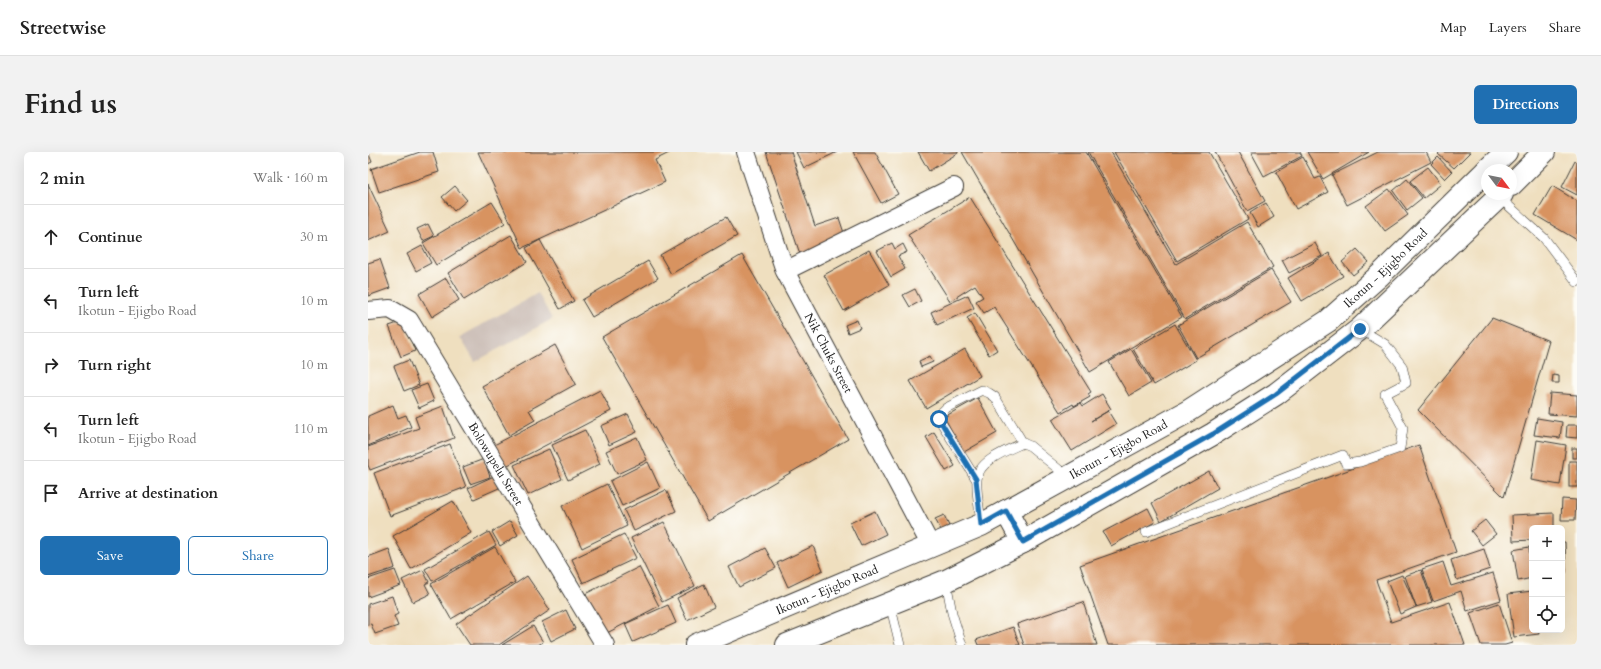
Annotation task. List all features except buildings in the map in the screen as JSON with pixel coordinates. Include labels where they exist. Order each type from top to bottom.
[{"type":"main road","name":"Ikotun - Ejigbo Road","points":[[1493,164],[1506,152]]},
{"type":"main road","points":[[1517,179],[1544,152]]},
{"type":"main road","name":"Ikotun - Ejigbo Road","points":[[696,645],[981,525],[1187,412],[1328,321],[1380,275],[1481,176]]},
{"type":"main road","points":[[787,645],[946,581],[1023,542],[1213,434],[1276,394],[1360,329],[1496,200]]},
{"type":"main road","points":[[1006,511],[1023,542]]},
{"type":"street","name":"Nik Chuks Street","points":[[746,152],[785,271],[931,546]]},
{"type":"street","points":[[785,271],[954,187]]},
{"type":"street","name":"Bolowupelu Street","points":[[368,311],[390,309],[409,320],[605,645]]},
{"type":"lane","points":[[1511,200],[1544,238],[1577,282]]},
{"type":"lane","points":[[1146,532],[1343,455],[1346,464],[1360,462],[1400,448],[1402,428],[1385,394],[1406,383],[1402,366],[1385,344],[1360,329]]},
{"type":"lane","points":[[981,525],[976,479],[939,419],[941,413],[946,408],[982,390],[989,393],[995,397],[1022,443],[1030,446],[1068,477]]},
{"type":"lane","points":[[976,479],[982,468],[992,458],[1022,443]]},
{"type":"lane","points":[[946,581],[952,613],[962,645]]},
{"type":"lane","points":[[890,604],[900,645]]},
{"type":"shaded area","points":[[538,293],[552,319],[475,362],[460,337]]},
{"type":"route","points":[[939,419],[976,479],[981,525],[1006,511],[1023,542],[1213,434],[1276,394],[1360,329]]}]
